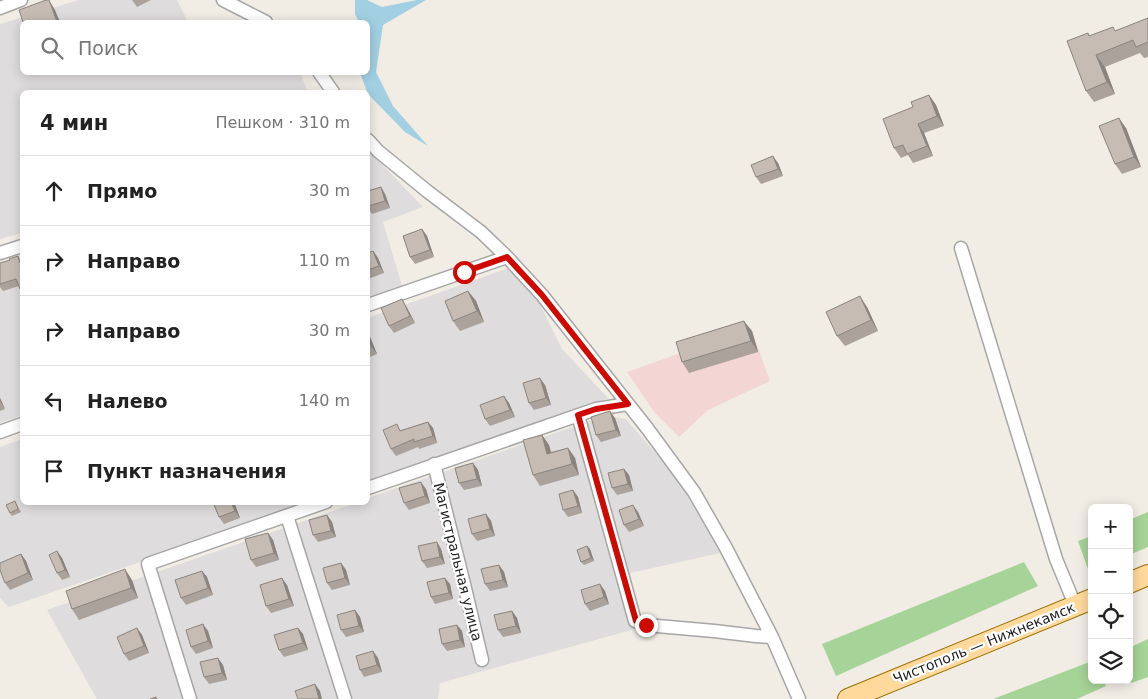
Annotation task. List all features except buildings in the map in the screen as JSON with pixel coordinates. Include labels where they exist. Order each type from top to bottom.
[{"type":"main road","points":[[1133,582],[1148,576]]},
{"type":"main road","name":"Чистополь — Нижнекамск","points":[[848,699],[1084,602]]},
{"type":"street","points":[[0,8],[21,0]]},
{"type":"street","points":[[223,0],[262,20]]},
{"type":"street","points":[[321,75],[332,90]]},
{"type":"street","points":[[370,142],[427,191],[481,232],[507,257],[542,295],[652,434],[694,492],[726,548],[772,637],[799,699]]},
{"type":"street","points":[[0,253],[20,247]]},
{"type":"street","points":[[961,248],[1056,559],[1084,602]]},
{"type":"street","points":[[370,304],[507,257]]},
{"type":"street","name":"Магистральная улица","points":[[370,487],[596,409],[628,404]]},
{"type":"street","points":[[578,415],[636,621],[646,625],[772,637]]},
{"type":"street","points":[[0,432],[20,425]]},
{"type":"street","name":"Магистральная улица","points":[[434,464],[482,660]]},
{"type":"street","points":[[190,699],[148,564],[318,505]]},
{"type":"street","points":[[288,516],[345,699]]},
{"type":"shaded area","points":[[79,0],[177,0],[187,20],[20,20],[20,75],[301,75],[307,90],[20,90],[20,234],[0,239],[0,24]]},
{"type":"shaded area","points":[[370,152],[423,207],[383,222],[402,286],[370,296]]},
{"type":"shaded area","points":[[20,261],[20,416],[0,423],[0,267]]},
{"type":"shaded area","points":[[520,264],[562,349],[608,398],[370,482],[370,317]]},
{"type":"shaded area","points":[[751,328],[770,381],[708,410],[679,437],[655,413],[627,372]]},
{"type":"shaded area","points":[[604,416],[626,419],[681,483],[720,553],[630,573],[642,627],[440,683],[438,699],[97,699],[47,610],[350,505],[370,505],[370,497]]},
{"type":"shaded area","points":[[20,440],[20,505],[306,505],[9,607],[0,598],[0,447]]},
{"type":"green space","points":[[1148,512],[1148,547],[1133,553],[1133,549],[1133,518]]},
{"type":"green space","points":[[1088,537],[1088,569],[1078,541]]},
{"type":"green space","points":[[1024,562],[1038,586],[836,676],[822,644]]},
{"type":"green space","points":[[1148,639],[1148,677],[1133,682],[1133,646]]},
{"type":"green space","points":[[1088,663],[1088,684],[1105,684],[1106,686],[1077,699],[993,699]]},
{"type":"water","points":[[355,0],[367,0],[382,7],[426,0],[383,25],[376,72],[393,106],[428,146],[405,132],[370,96],[370,90],[366,90],[361,75],[370,75],[370,20],[358,20],[355,14]]},
{"type":"route","points":[[464,272],[507,257],[542,295],[628,404],[596,409],[578,415],[636,621],[646,625]]}]
